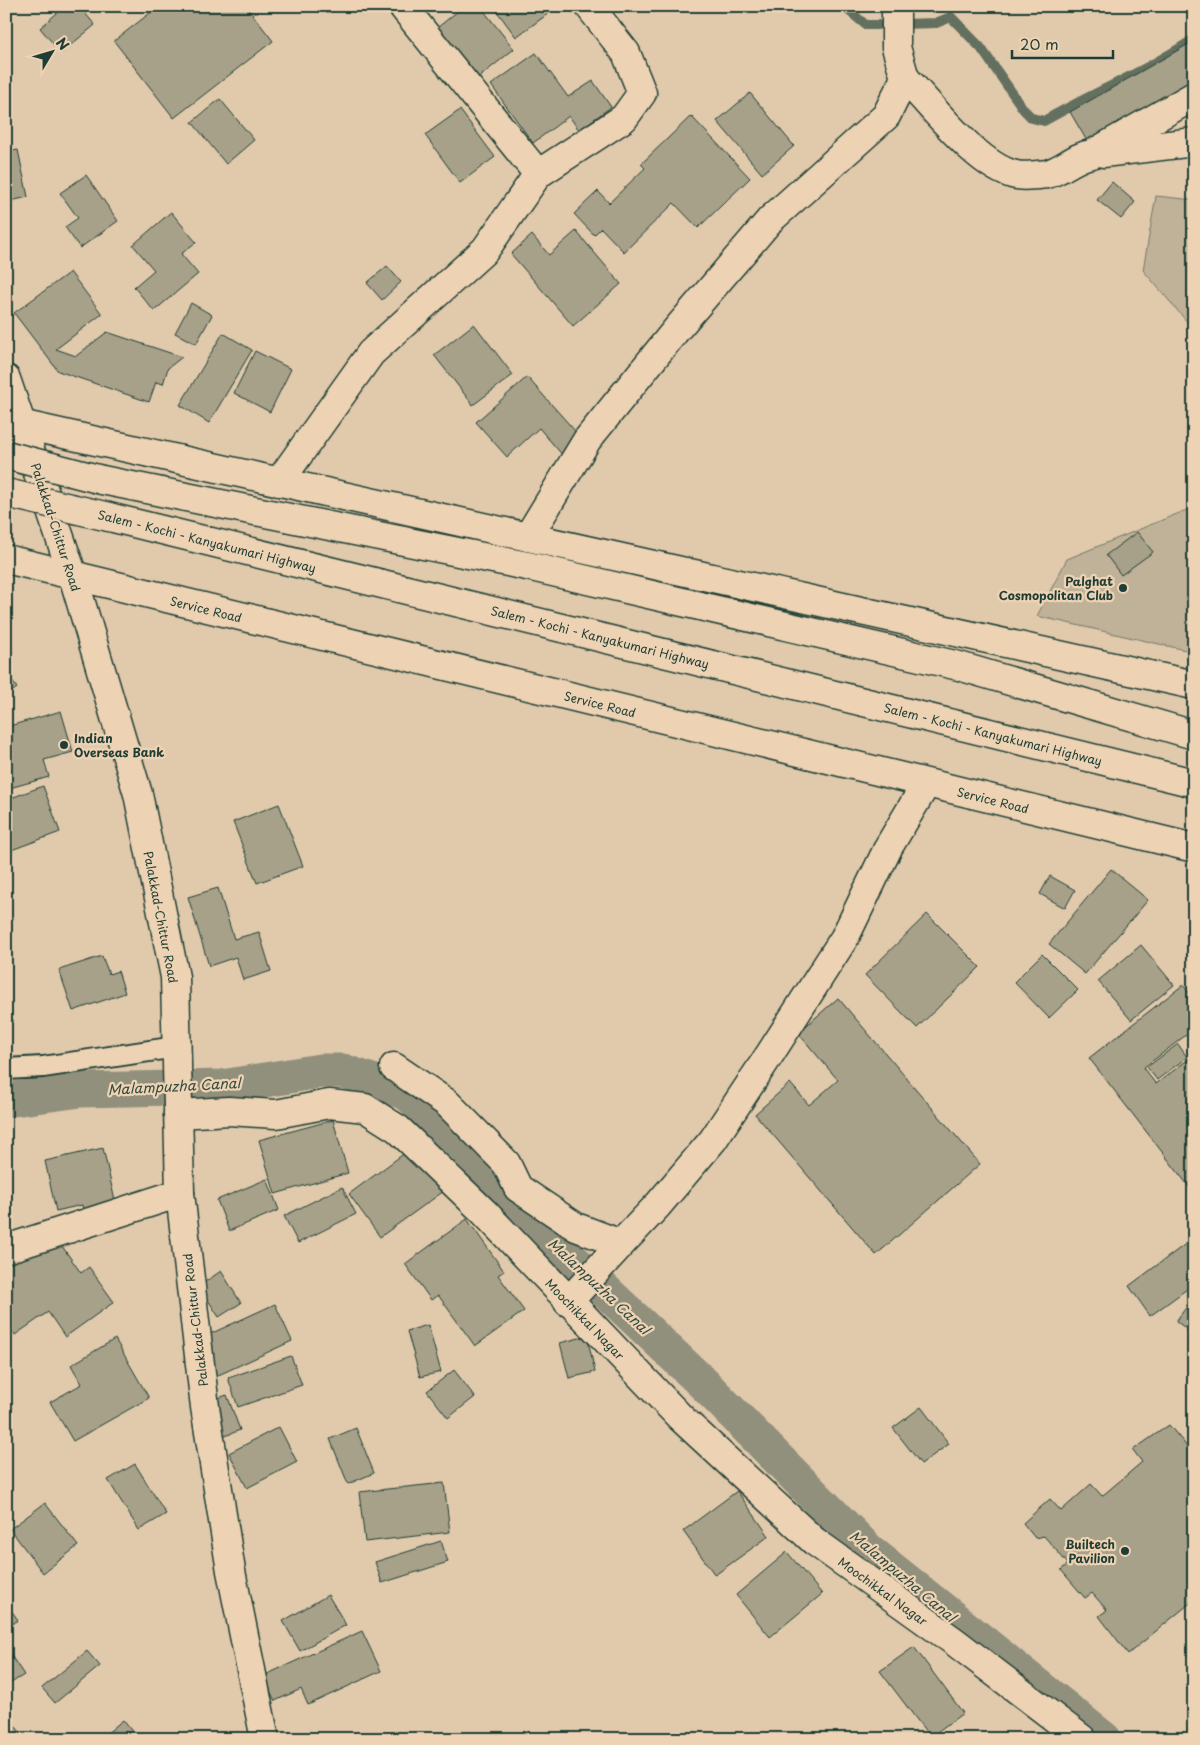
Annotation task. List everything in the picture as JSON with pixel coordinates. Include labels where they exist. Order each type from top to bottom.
[{"type":"main road","points":[[278,482],[371,353],[485,250],[538,174],[624,118],[642,93],[626,53],[589,6]]},
{"type":"main road","points":[[896,6],[896,47],[905,78],[970,146],[990,164],[1016,175],[1048,174],[1083,155],[1194,142]]},
{"type":"main road","points":[[404,8],[538,174]]},
{"type":"main road","points":[[528,537],[587,440],[676,330],[770,220],[886,116],[905,78]]},
{"type":"main road","points":[[1092,154],[1194,96]]},
{"type":"main road","name":"Palakkad-Chittur Road","points":[[6,380],[14,423],[73,576],[138,794],[175,977],[180,1193],[211,1446],[231,1571],[265,1739]]},
{"type":"main road","points":[[14,423],[1194,686]]},
{"type":"main road","points":[[6,455],[102,480],[527,566],[958,666],[1194,735]]},
{"type":"main road","name":"Salem - Kochi - Kanyakumari Highway","points":[[6,493],[1194,783]]},
{"type":"main road","name":"Service Road","points":[[6,559],[1194,848]]},
{"type":"main road","points":[[568,1302],[658,1205],[713,1140],[845,937],[889,846],[926,784]]},
{"type":"main road","points":[[394,1067],[447,1103],[506,1163],[518,1188],[576,1227],[621,1244]]},
{"type":"main road","name":"Moochikkal Nagar","points":[[178,1112],[229,1111],[276,1114],[329,1104],[365,1108],[398,1129],[484,1212],[680,1417],[814,1541],[955,1642],[1082,1739]]},
{"type":"main road","points":[[6,1249],[180,1193]]},
{"type":"lane","points":[[6,1069],[43,1067],[176,1048]]},
{"type":"shaded area","points":[[1156,196],[1194,200],[1194,330],[1143,270]]},
{"type":"shaded area","name":"Palghat Cosmopolitan Club","points":[[1194,507],[1194,652],[1037,616],[1067,559]]},
{"type":"building","points":[[65,6],[79,6],[95,25],[61,53],[40,28]]},
{"type":"building","points":[[159,6],[246,6],[273,41],[174,118],[114,41]]},
{"type":"building","points":[[464,6],[480,6],[514,49],[477,79],[437,28]]},
{"type":"building","points":[[493,6],[559,6],[516,37]]},
{"type":"building","points":[[1194,41],[1194,79],[1087,141],[1070,112]]},
{"type":"building","points":[[536,53],[568,97],[593,81],[611,107],[579,130],[569,116],[533,143],[491,85]]},
{"type":"building","points":[[750,93],[794,146],[762,174],[717,121]]},
{"type":"building","points":[[220,99],[254,140],[226,164],[192,122]]},
{"type":"building","points":[[460,110],[495,157],[460,183],[425,135]]},
{"type":"building","points":[[691,116],[750,178],[698,228],[674,203],[624,252],[601,228],[594,235],[574,214],[598,191],[609,203],[645,168],[641,164]]},
{"type":"building","points":[[18,150],[28,197],[6,202],[6,152]]},
{"type":"building","points":[[86,175],[118,221],[80,248],[65,227],[78,218],[60,193]]},
{"type":"building","points":[[1112,182],[1135,202],[1121,219],[1097,200]]},
{"type":"building","points":[[171,212],[196,242],[181,254],[198,274],[154,311],[134,287],[154,270],[133,245]]},
{"type":"building","points":[[576,231],[621,284],[573,326],[511,254],[532,235],[549,255]]},
{"type":"building","points":[[387,266],[401,282],[382,300],[367,283]]},
{"type":"building","points":[[70,272],[102,314],[56,349],[76,356],[107,332],[182,357],[168,368],[163,384],[156,382],[149,402],[58,371],[14,313]]},
{"type":"building","points":[[191,303],[212,315],[196,344],[175,333]]},
{"type":"building","points":[[474,324],[513,375],[473,405],[434,355]]},
{"type":"building","points":[[223,333],[252,350],[209,423],[180,405]]},
{"type":"building","points":[[255,351],[291,369],[270,412],[234,393]]},
{"type":"building","points":[[527,377],[584,441],[565,458],[539,428],[507,457],[476,422]]},
{"type":"building","points":[[1137,532],[1153,552],[1121,575],[1106,555]]},
{"type":"building","points":[[6,673],[17,688],[6,696]]},
{"type":"building","points":[[61,711],[73,752],[44,760],[49,777],[6,789],[6,727]]},
{"type":"building","points":[[43,786],[60,832],[6,852],[6,800]]},
{"type":"building","points":[[279,804],[303,866],[257,883],[233,822]]},
{"type":"building","points":[[1111,869],[1148,900],[1085,974],[1049,944]]},
{"type":"building","points":[[1050,876],[1075,890],[1065,908],[1040,894]]},
{"type":"building","points":[[218,888],[234,939],[259,932],[271,971],[243,980],[236,957],[209,966],[188,897]]},
{"type":"building","points":[[927,914],[980,967],[917,1028],[865,975]]},
{"type":"building","points":[[1141,945],[1174,985],[1131,1020],[1098,981]]},
{"type":"building","points":[[1042,954],[1078,990],[1049,1018],[1014,982]]},
{"type":"building","points":[[102,956],[109,974],[118,971],[125,993],[73,1011],[59,970]]},
{"type":"building","points":[[1183,985],[1194,999],[1194,1029],[1143,1068],[1156,1084],[1194,1055],[1194,1193],[1089,1058]]},
{"type":"building","points":[[838,998],[980,1164],[876,1255],[755,1114],[790,1083],[809,1105],[838,1080],[798,1033]]},
{"type":"building","points":[[1178,1044],[1187,1057],[1157,1080],[1147,1067]]},
{"type":"building","points":[[333,1120],[348,1173],[275,1194],[259,1140]]},
{"type":"building","points":[[413,1147],[444,1191],[380,1237],[349,1194]]},
{"type":"building","points":[[103,1148],[121,1227],[89,1234],[82,1205],[56,1211],[45,1161]]},
{"type":"building","points":[[267,1179],[279,1210],[229,1231],[217,1200]]},
{"type":"building","points":[[342,1187],[356,1214],[298,1243],[284,1216]]},
{"type":"building","points":[[467,1219],[504,1271],[498,1275],[524,1311],[475,1346],[438,1295],[431,1300],[405,1264]]},
{"type":"building","points":[[52,1232],[81,1273],[89,1267],[114,1302],[65,1337],[48,1312],[15,1335],[6,1322],[6,1264]]},
{"type":"building","points":[[1191,1240],[1194,1243],[1194,1284],[1150,1316],[1129,1286]]},
{"type":"building","points":[[221,1271],[241,1303],[219,1317],[199,1286]]},
{"type":"building","points":[[1194,1297],[1194,1335],[1176,1321]]},
{"type":"building","points":[[275,1304],[292,1341],[212,1378],[195,1341]]},
{"type":"building","points":[[428,1325],[441,1372],[420,1377],[407,1331]]},
{"type":"building","points":[[587,1336],[595,1372],[569,1378],[560,1343]]},
{"type":"building","points":[[115,1339],[149,1398],[73,1441],[50,1402],[82,1384],[71,1365]]},
{"type":"building","points":[[291,1356],[302,1385],[238,1407],[228,1378]]},
{"type":"building","points":[[454,1370],[475,1397],[448,1418],[427,1391]]},
{"type":"building","points":[[227,1395],[240,1430],[220,1438],[207,1402]]},
{"type":"building","points":[[921,1407],[949,1444],[921,1464],[893,1428]]},
{"type":"building","name":"Builtech Pavilion","points":[[1169,1425],[1194,1455],[1194,1600],[1128,1654],[1099,1616],[1107,1610],[1092,1593],[1085,1598],[1061,1570],[1068,1564],[1044,1536],[1035,1538],[1023,1523],[1050,1499],[1061,1511],[1091,1484],[1102,1496],[1142,1462],[1133,1450]]},
{"type":"building","points":[[279,1427],[297,1462],[247,1488],[229,1453]]},
{"type":"building","points":[[356,1428],[374,1473],[348,1484],[330,1439]]},
{"type":"building","points":[[135,1464],[166,1514],[139,1530],[108,1480]]},
{"type":"building","points":[[444,1483],[450,1532],[365,1542],[359,1492]]},
{"type":"building","points":[[737,1491],[769,1536],[715,1575],[683,1531]]},
{"type":"building","points":[[45,1503],[78,1546],[43,1573],[10,1529]]},
{"type":"building","points":[[441,1541],[448,1562],[382,1583],[375,1562]]},
{"type":"building","points":[[787,1552],[822,1594],[770,1637],[736,1595]]},
{"type":"building","points":[[328,1595],[346,1625],[300,1651],[283,1621]]},
{"type":"building","points":[[6,1603],[18,1620],[6,1628]]},
{"type":"building","points":[[362,1631],[381,1671],[308,1705],[301,1689],[275,1701],[263,1676]]},
{"type":"building","points":[[914,1647],[963,1713],[930,1737],[880,1671]]},
{"type":"building","points":[[6,1648],[24,1675],[6,1686]]},
{"type":"building","points":[[87,1651],[100,1666],[55,1703],[42,1688]]},
{"type":"building","points":[[9,1719],[26,1739],[6,1739],[6,1721]]},
{"type":"building","points":[[123,1720],[138,1739],[100,1739]]},
{"type":"waterway","points":[[843,6],[866,25],[878,25]]},
{"type":"waterway","points":[[903,24],[936,23],[951,17],[981,48],[1024,110],[1032,118],[1044,121],[1139,72],[1194,39]]},
{"type":"waterway","name":"Malampuzha Canal","points":[[6,1100],[81,1090],[222,1087],[320,1071],[343,1071],[407,1093],[473,1155],[542,1231],[705,1385],[869,1551],[1104,1739]]},
{"type":"place","name":"Palghat Cosmopolitan Club","points":[[1123,588]]},
{"type":"place","name":"Indian Overseas Bank","points":[[64,745]]},
{"type":"place","name":"Builtech Pavilion","points":[[1125,1551]]}]
